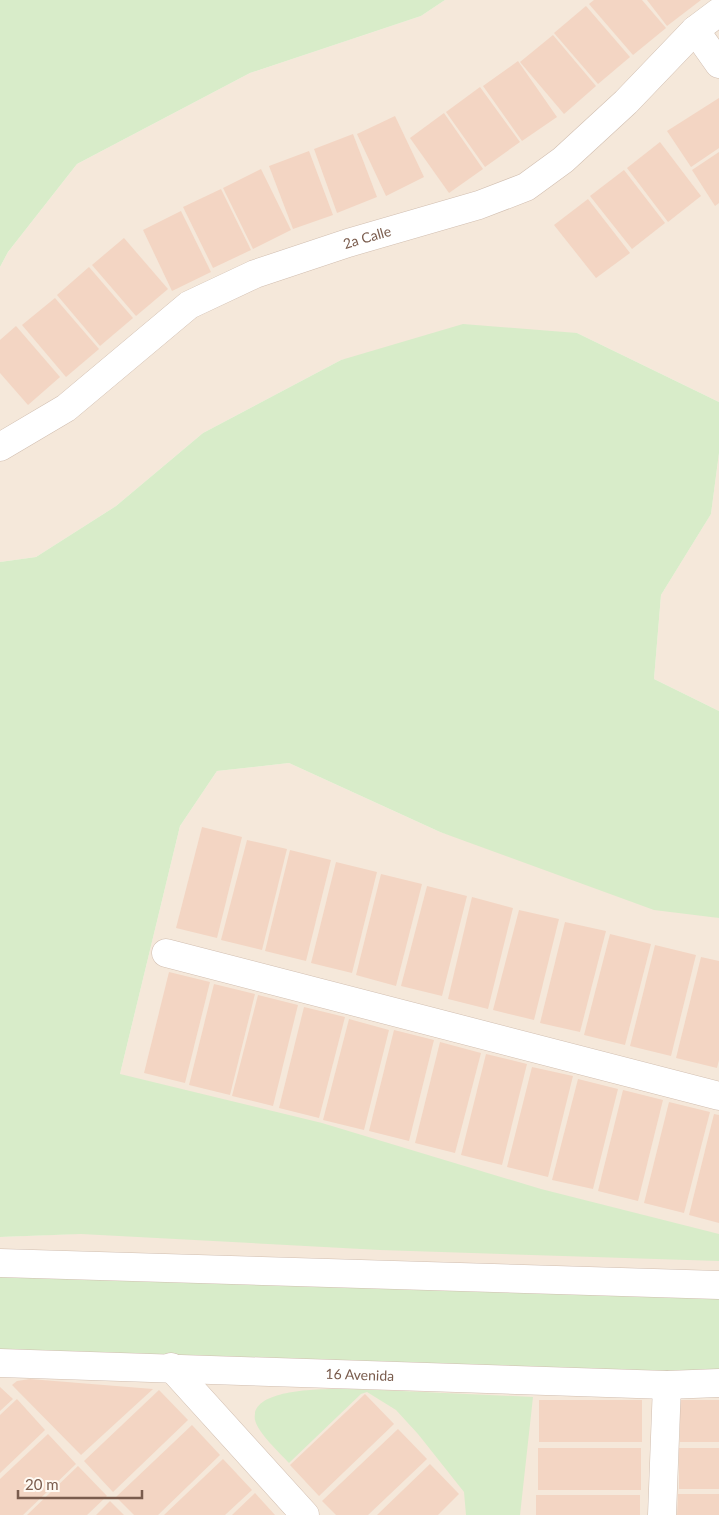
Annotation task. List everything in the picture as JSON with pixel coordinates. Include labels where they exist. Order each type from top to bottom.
[{"type":"street","name":"2a Calle","points":[[0,447],[66,408],[188,306],[255,274],[348,243],[479,205],[526,187],[563,160],[605,122],[696,30],[719,12]]},
{"type":"street","points":[[696,30],[719,64]]},
{"type":"street","points":[[166,953],[719,1096]]},
{"type":"street","points":[[0,1263],[719,1285]]},
{"type":"street","name":"16 Avenida","points":[[0,1363],[171,1367],[666,1385],[719,1384]]},
{"type":"street","points":[[171,1367],[306,1515]]},
{"type":"street","points":[[662,1515],[666,1385]]},
{"type":"shaded area","points":[[445,0],[719,0],[719,402],[577,333],[341,360],[203,433],[116,506],[36,557],[0,562],[0,267],[8,252],[77,164],[250,73],[421,16]]},
{"type":"shaded area","points":[[719,453],[719,711],[654,679],[661,595],[711,514]]},
{"type":"shaded area","points":[[289,763],[440,832],[719,918],[719,1515],[0,1515],[0,1237],[74,1234],[120,1074],[180,826],[217,771]]},
{"type":"green space","points":[[0,0],[445,0],[421,16],[250,73],[77,164],[8,252],[0,267]]},
{"type":"green space","points":[[463,324],[577,333],[719,402],[719,453],[711,514],[661,595],[654,679],[719,711],[719,918],[654,910],[440,832],[289,763],[217,771],[180,826],[120,1074],[322,1123],[541,1189],[719,1234],[719,1261],[380,1250],[81,1234],[0,1237],[0,562],[36,557],[116,506],[203,433],[341,360]]},
{"type":"green space","points":[[0,1264],[719,1285],[719,1383],[0,1363]]},
{"type":"green space","points":[[329,1389],[533,1397],[520,1515],[466,1515],[464,1492],[418,1434],[396,1410],[367,1392],[361,1394],[289,1463],[265,1437],[255,1420],[257,1408],[268,1399],[286,1393]]},
{"type":"building","points":[[594,0],[642,0],[666,28],[633,55],[589,4]]},
{"type":"building","points":[[647,0],[701,0],[667,26]]},
{"type":"building","points":[[586,6],[630,57],[598,84],[554,33]]},
{"type":"building","points":[[553,35],[596,86],[564,114],[520,62]]},
{"type":"building","points":[[518,61],[557,117],[522,141],[483,86]]},
{"type":"building","points":[[480,87],[520,142],[485,167],[446,112]]},
{"type":"building","points":[[719,98],[719,148],[691,167],[667,131]]},
{"type":"building","points":[[444,113],[483,169],[449,193],[410,138]]},
{"type":"building","points":[[395,116],[424,177],[386,196],[357,134]]},
{"type":"building","points":[[353,134],[377,197],[337,213],[314,149]]},
{"type":"building","points":[[660,142],[701,196],[668,222],[627,168]]},
{"type":"building","points":[[309,151],[333,215],[293,229],[269,166]]},
{"type":"building","points":[[719,152],[719,203],[715,206],[692,170]]},
{"type":"building","points":[[261,169],[291,230],[253,249],[223,188]]},
{"type":"building","points":[[624,170],[665,223],[632,249],[590,196]]},
{"type":"building","points":[[221,189],[251,250],[213,268],[183,207]]},
{"type":"building","points":[[588,199],[630,253],[596,278],[554,225]]},
{"type":"building","points":[[181,211],[211,272],[172,291],[143,230]]},
{"type":"building","points":[[124,238],[168,289],[136,316],[92,265]]},
{"type":"building","points":[[89,267],[133,318],[100,346],[57,295]]},
{"type":"building","points":[[55,298],[99,349],[66,377],[22,325]]},
{"type":"building","points":[[16,326],[60,377],[28,405],[0,373],[0,340]]},
{"type":"building","points":[[202,827],[242,837],[217,938],[176,928]]},
{"type":"building","points":[[247,840],[287,849],[262,950],[221,940]]},
{"type":"building","points":[[290,850],[331,860],[306,961],[265,951]]},
{"type":"building","points":[[336,862],[377,872],[352,973],[311,963]]},
{"type":"building","points":[[381,874],[422,884],[396,986],[356,975]]},
{"type":"building","points":[[427,886],[467,896],[442,996],[401,986]]},
{"type":"building","points":[[472,897],[513,908],[488,1009],[448,999]]},
{"type":"building","points":[[519,910],[559,919],[534,1020],[493,1010]]},
{"type":"building","points":[[565,922],[606,931],[580,1032],[540,1023]]},
{"type":"building","points":[[610,934],[651,944],[625,1045],[584,1035]]},
{"type":"building","points":[[655,945],[696,955],[671,1056],[630,1046]]},
{"type":"building","points":[[701,957],[719,961],[719,1060],[717,1068],[676,1058]]},
{"type":"building","points":[[169,972],[210,982],[185,1083],[144,1073]]},
{"type":"building","points":[[214,984],[255,994],[230,1095],[189,1085]]},
{"type":"building","points":[[258,995],[298,1005],[273,1106],[232,1096]]},
{"type":"building","points":[[304,1007],[345,1017],[319,1118],[279,1108]]},
{"type":"building","points":[[349,1019],[389,1030],[364,1130],[323,1120]]},
{"type":"building","points":[[394,1030],[434,1040],[409,1141],[369,1131]]},
{"type":"building","points":[[440,1042],[481,1053],[455,1153],[415,1143]]},
{"type":"building","points":[[486,1054],[527,1064],[502,1165],[461,1155]]},
{"type":"building","points":[[532,1067],[573,1076],[548,1177],[507,1167]]},
{"type":"building","points":[[578,1079],[618,1089],[593,1189],[552,1180]]},
{"type":"building","points":[[623,1090],[663,1100],[638,1201],[598,1191]]},
{"type":"building","points":[[669,1102],[710,1112],[684,1213],[644,1203]]},
{"type":"building","points":[[714,1114],[719,1115],[719,1223],[689,1215]]},
{"type":"building","points":[[30,1379],[153,1389],[81,1455],[12,1385],[17,1381]]},
{"type":"building","points":[[0,1387],[13,1399],[0,1411]]},
{"type":"building","points":[[159,1390],[188,1420],[113,1492],[84,1461]]},
{"type":"building","points":[[365,1394],[394,1424],[319,1496],[290,1465]]},
{"type":"building","points":[[17,1399],[45,1430],[0,1473],[0,1415]]},
{"type":"building","points":[[539,1400],[642,1400],[642,1442],[539,1442]]},
{"type":"building","points":[[680,1400],[719,1400],[719,1442],[680,1442]]},
{"type":"building","points":[[192,1425],[220,1455],[158,1515],[134,1515],[116,1497]]},
{"type":"building","points":[[398,1429],[427,1459],[368,1515],[336,1515],[322,1501]]},
{"type":"building","points":[[48,1434],[76,1464],[23,1515],[0,1515],[0,1479]]},
{"type":"building","points":[[538,1448],[641,1448],[641,1490],[538,1490]]},
{"type":"building","points":[[679,1448],[719,1448],[719,1489],[679,1489]]},
{"type":"building","points":[[223,1459],[252,1490],[225,1515],[164,1515]]},
{"type":"building","points":[[430,1464],[459,1494],[438,1515],[377,1515]]},
{"type":"building","points":[[78,1466],[107,1496],[87,1515],[27,1515]]},
{"type":"building","points":[[255,1493],[275,1515],[232,1515]]},
{"type":"building","points":[[678,1494],[719,1494],[719,1515],[677,1515]]},
{"type":"building","points":[[536,1495],[640,1495],[640,1515],[536,1515]]},
{"type":"building","points":[[110,1501],[124,1515],[96,1515]]}]
